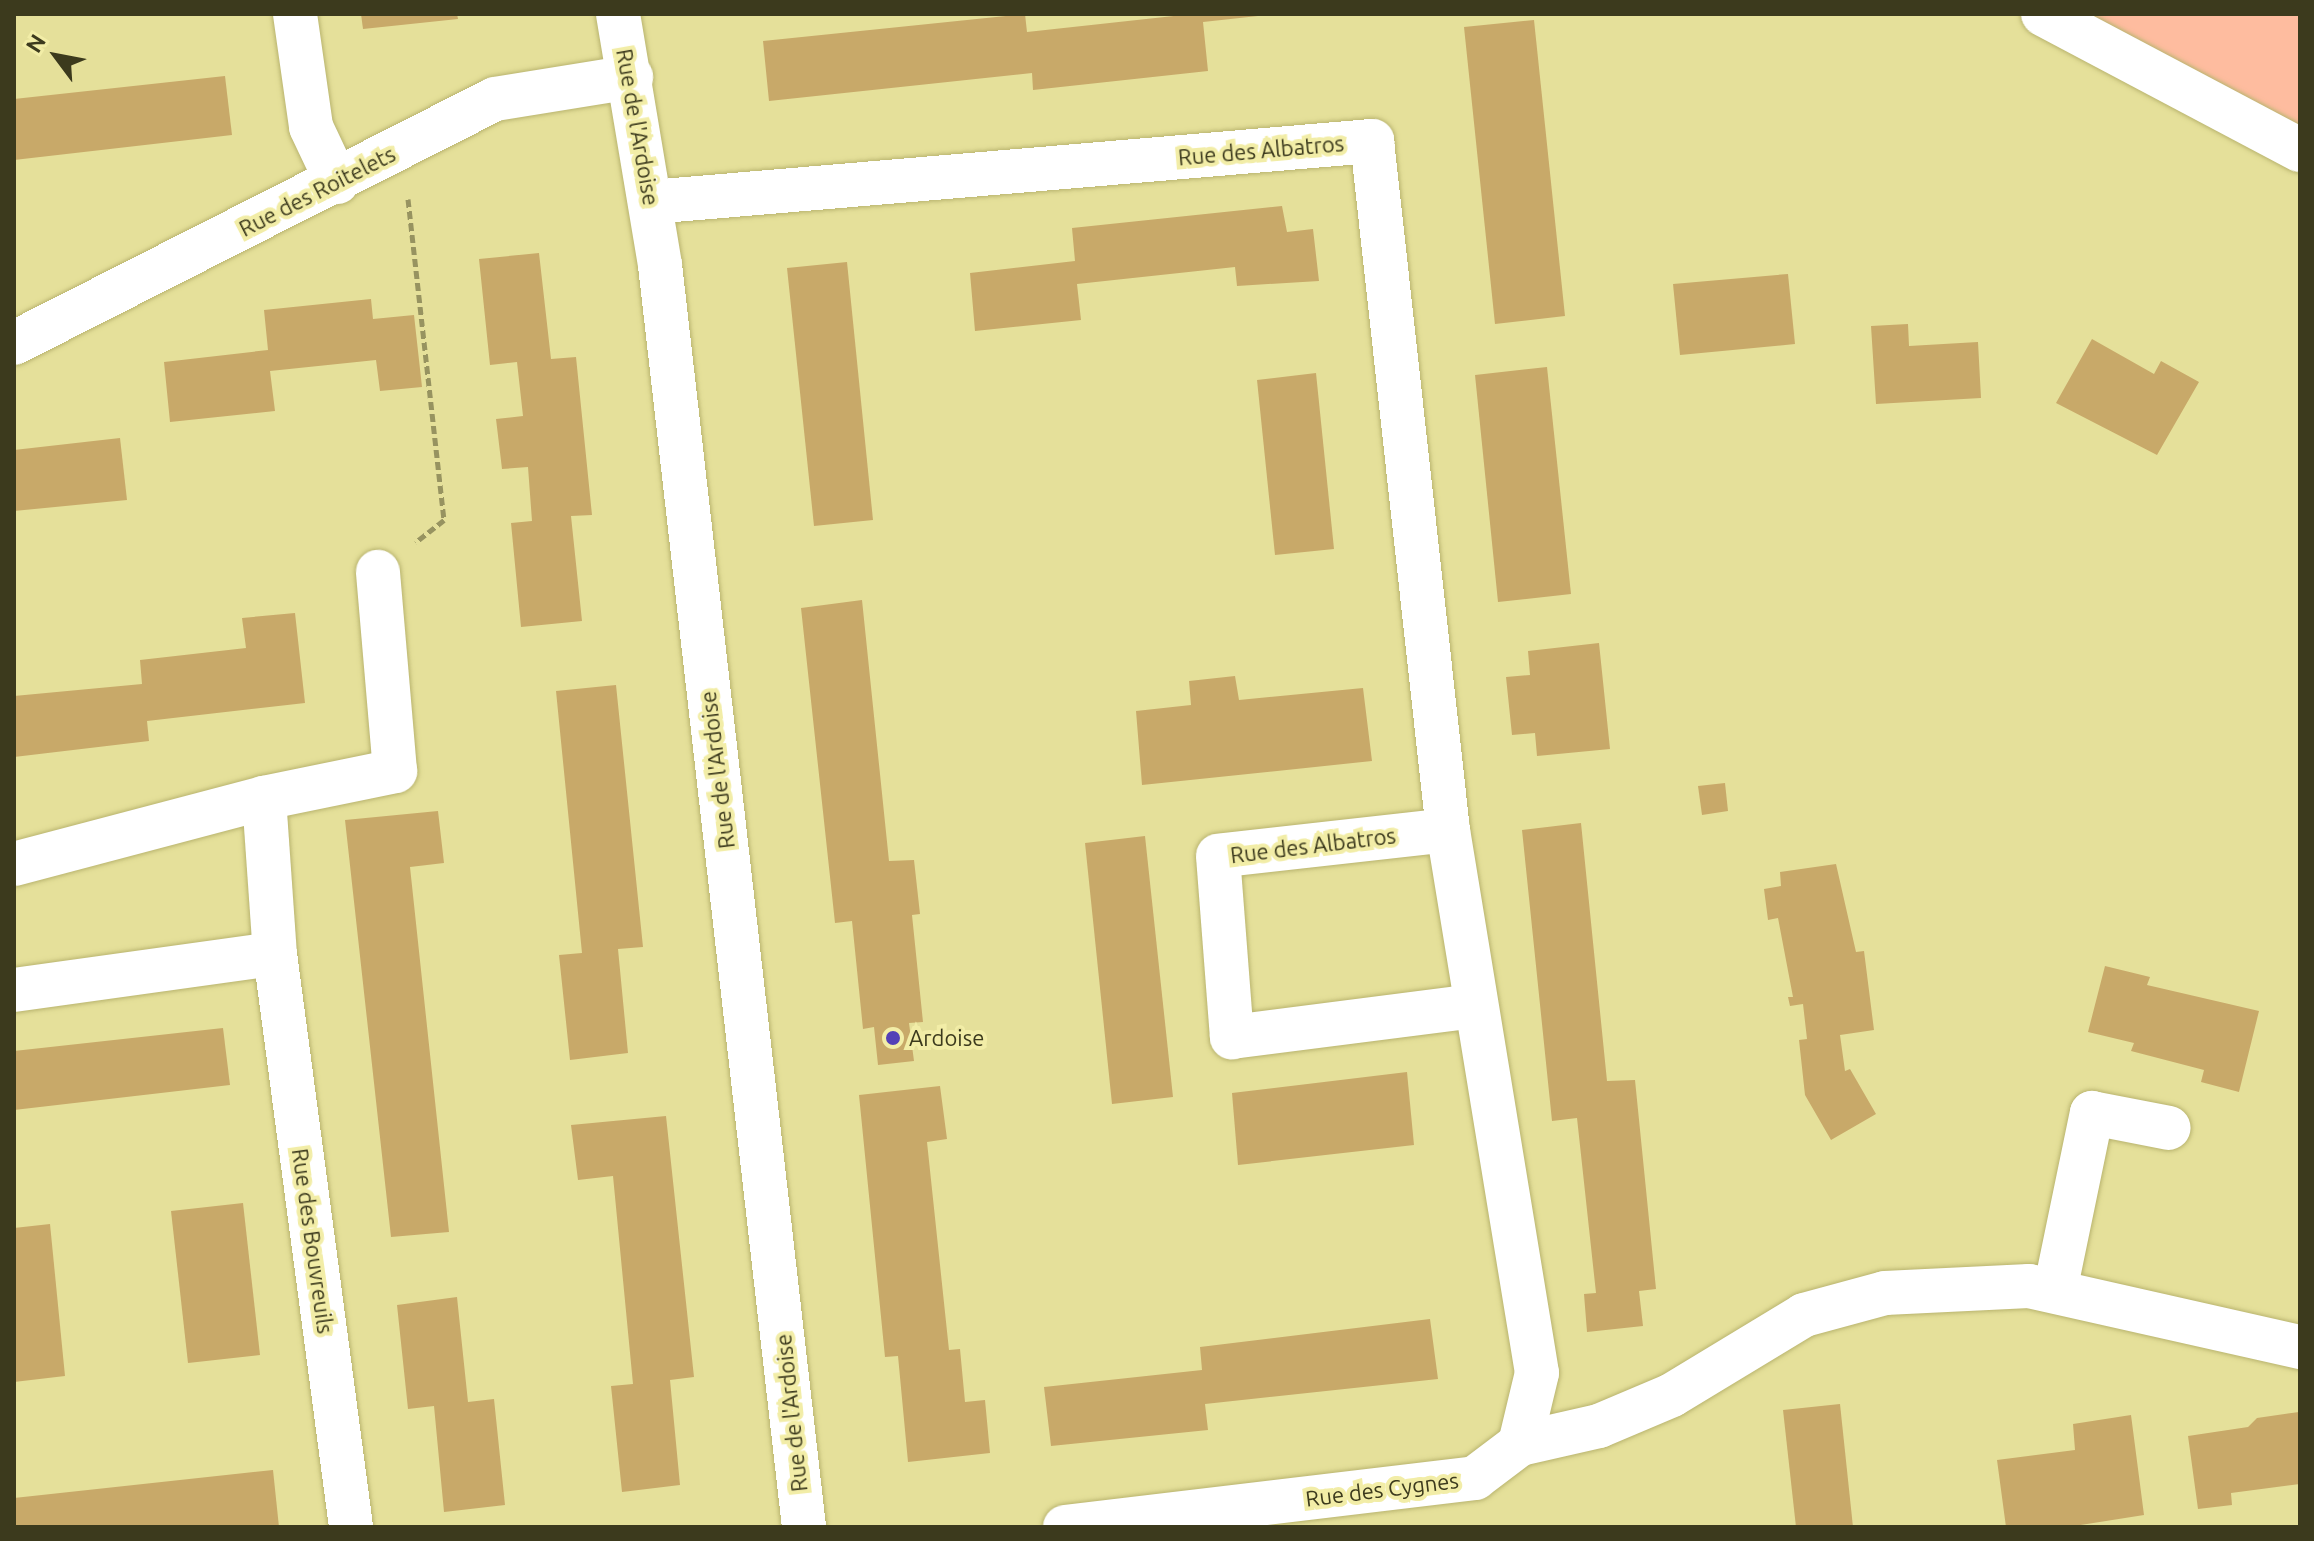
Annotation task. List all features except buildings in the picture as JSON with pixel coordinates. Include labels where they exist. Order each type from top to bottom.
[{"type":"street","points":[[295,14],[311,127],[337,182]]},
{"type":"street","name":"Rue de l'Ardoise","points":[[618,14],[651,202],[804,1527]]},
{"type":"street","points":[[2043,14],[2300,150]]},
{"type":"street","name":"Rue des Roitelets","points":[[14,343],[337,182],[495,99],[631,77]]},
{"type":"street","name":"Rue des Albatros","points":[[651,202],[1372,141],[1448,830],[1473,1006],[1537,1373],[1520,1444]]},
{"type":"street","points":[[14,864],[264,798],[395,771],[378,572]]},
{"type":"street","name":"Rue des Bouvreuils","points":[[264,798],[275,954],[351,1527]]},
{"type":"street","name":"Rue des Albatros","points":[[1448,830],[1218,856],[1232,1037],[1473,1006]]},
{"type":"street","points":[[14,990],[275,954]]},
{"type":"street","points":[[2055,1291],[2092,1113],[2169,1128]]},
{"type":"street","name":"Rue des Cygnes","points":[[1065,1527],[1475,1478],[1520,1444],[1599,1426],[1672,1395],[1804,1315],[1885,1293],[2029,1286],[2300,1347]]},
{"type":"path","points":[[378,572],[444,520],[403,147]]},
{"type":"shaded area","points":[[2043,14],[2300,14],[2300,150]]},
{"type":"place","name":"Ardoise","points":[[893,1038]]}]
